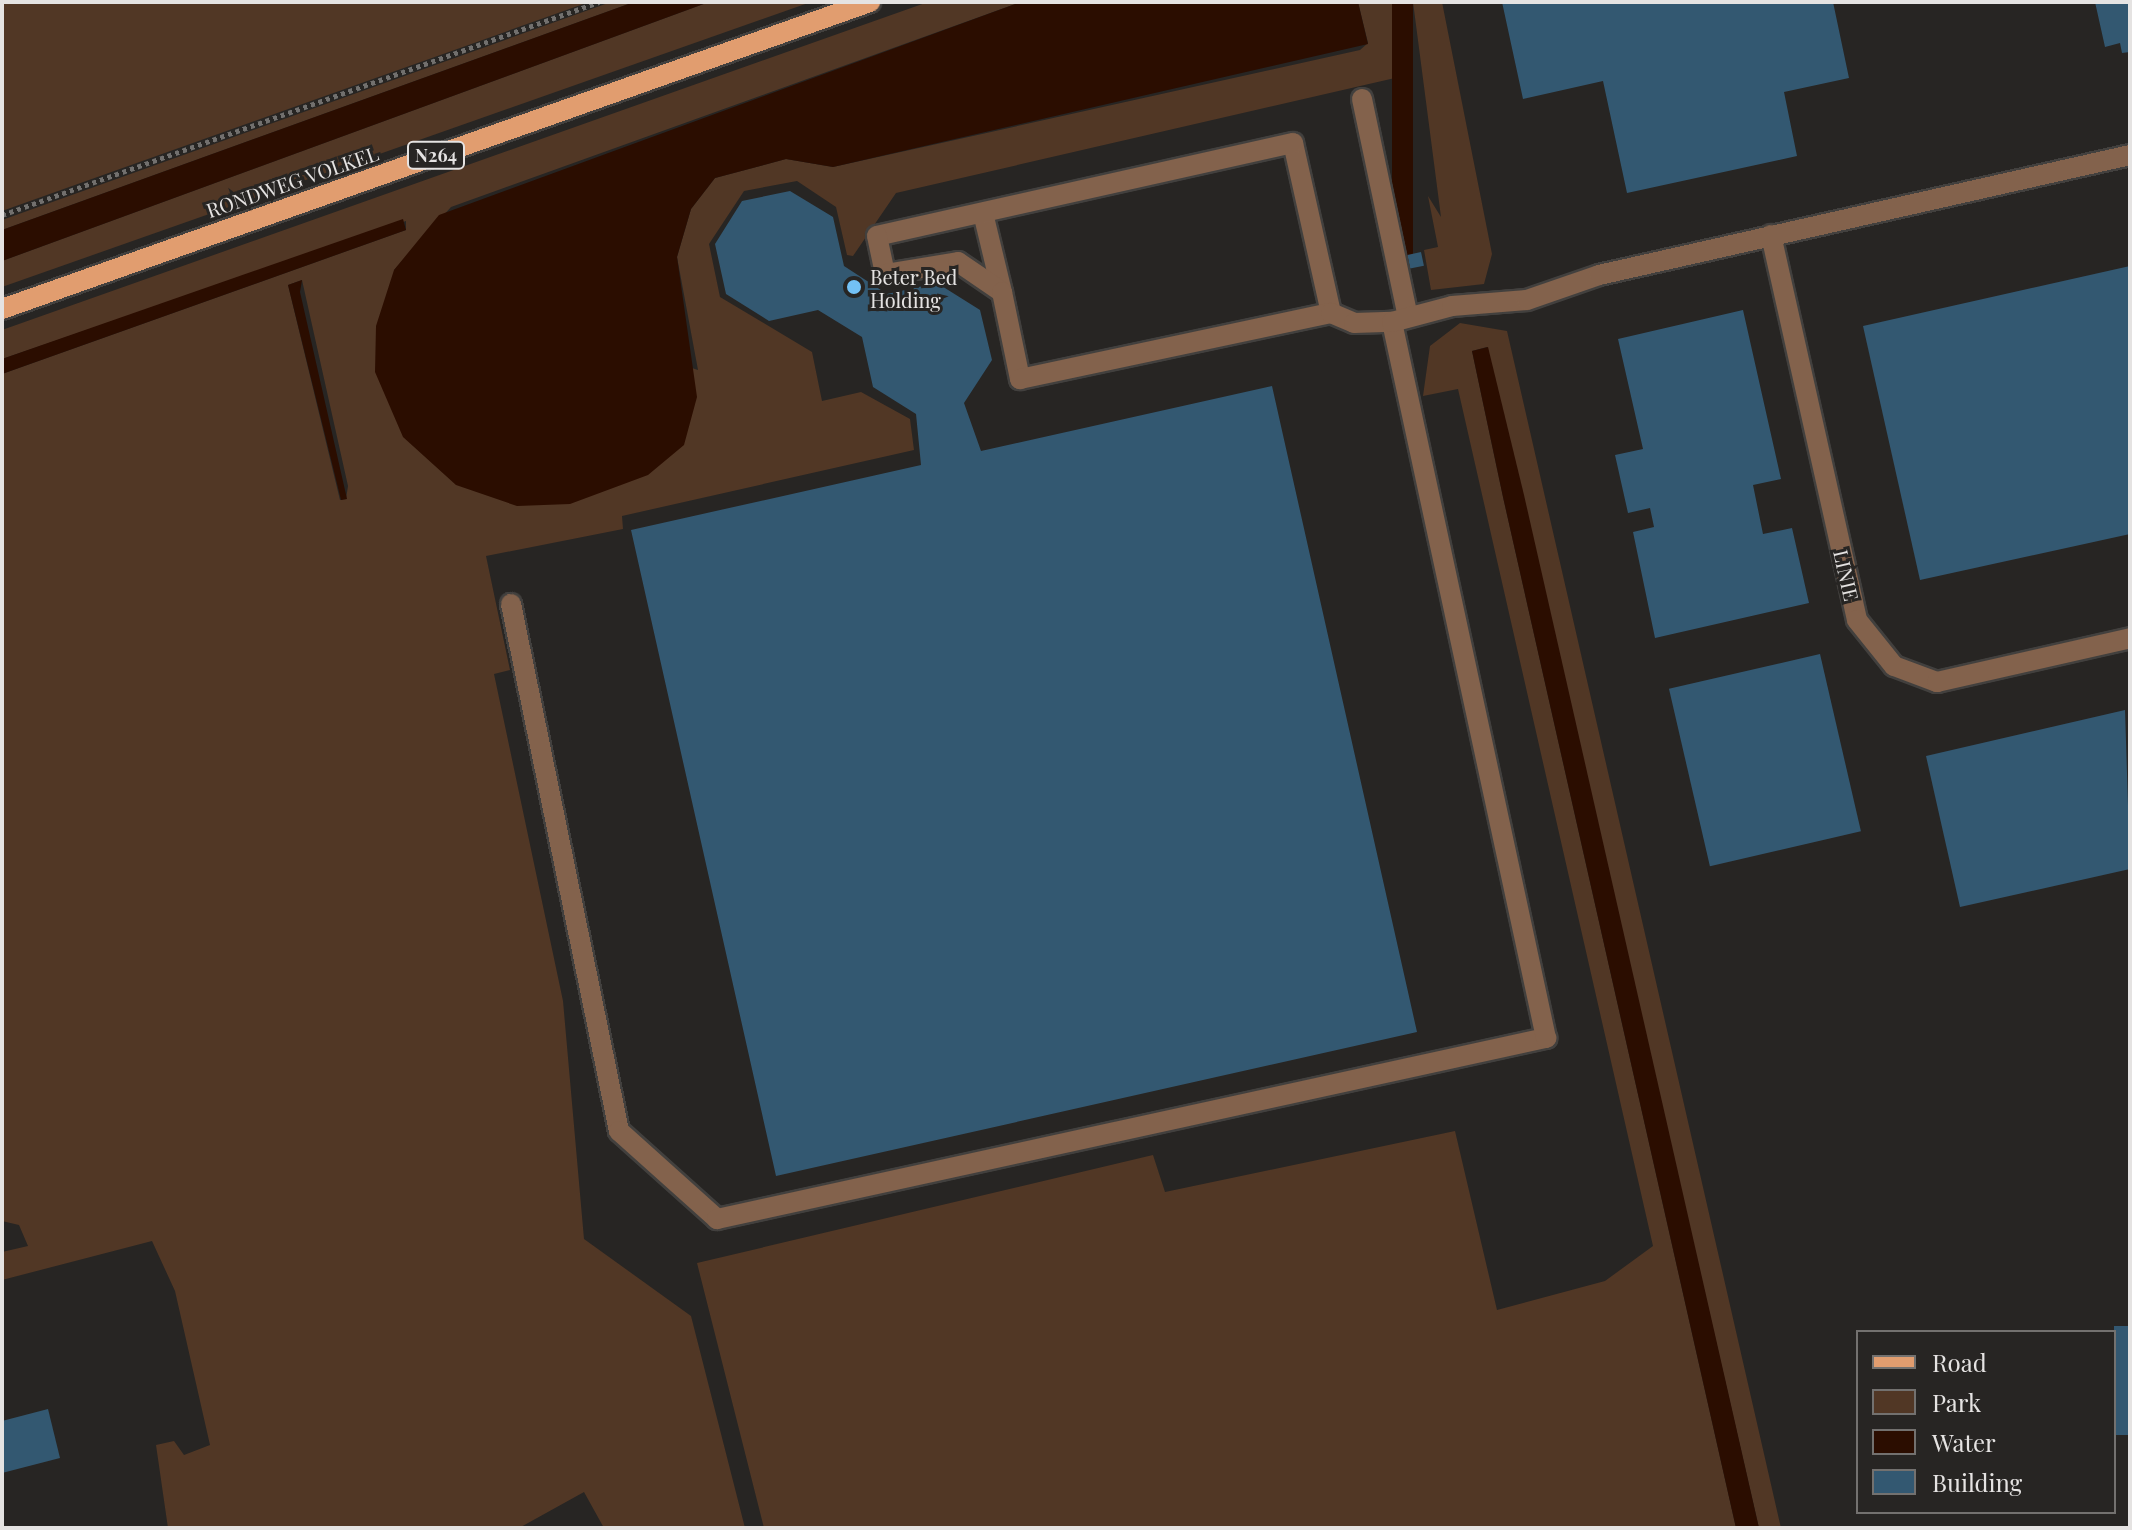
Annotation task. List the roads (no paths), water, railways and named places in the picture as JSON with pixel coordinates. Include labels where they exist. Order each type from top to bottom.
[{"type":"main road","name":"RONDWEG VOLKEL","points":[[2,309],[870,2]]},
{"type":"street","points":[[511,604],[619,1131],[717,1219],[1546,1038],[1400,320],[1362,99]]},
{"type":"street","points":[[1002,292],[958,262],[885,274],[877,236],[1293,143],[1331,313]]},
{"type":"street","points":[[983,213],[1020,379],[1331,313],[1354,323],[1400,320],[1452,306],[1527,300],[1771,235],[2130,155]]},
{"type":"street","name":"LINIE","points":[[1771,235],[1857,620],[1894,666],[1937,682],[2130,638]]},
{"type":"water","points":[[634,2],[709,2],[2,261],[2,230]]},
{"type":"water","points":[[1021,2],[1358,2],[1368,44],[833,167],[786,159],[715,178],[691,209],[677,257],[697,397],[684,445],[648,475],[570,504],[517,506],[456,485],[403,437],[375,372],[376,326],[394,270],[439,215]]},
{"type":"water","points":[[1392,2],[1413,2],[1413,261],[1392,261]]},
{"type":"water","points":[[403,219],[406,230],[2,374],[2,359]]},
{"type":"water","points":[[302,280],[300,292],[347,499],[341,500],[288,285]]},
{"type":"water","points":[[1488,347],[1759,1528],[1736,1528],[1472,351]]},
{"type":"place","name":"Beter Bed Holding","points":[[854,287]]}]
